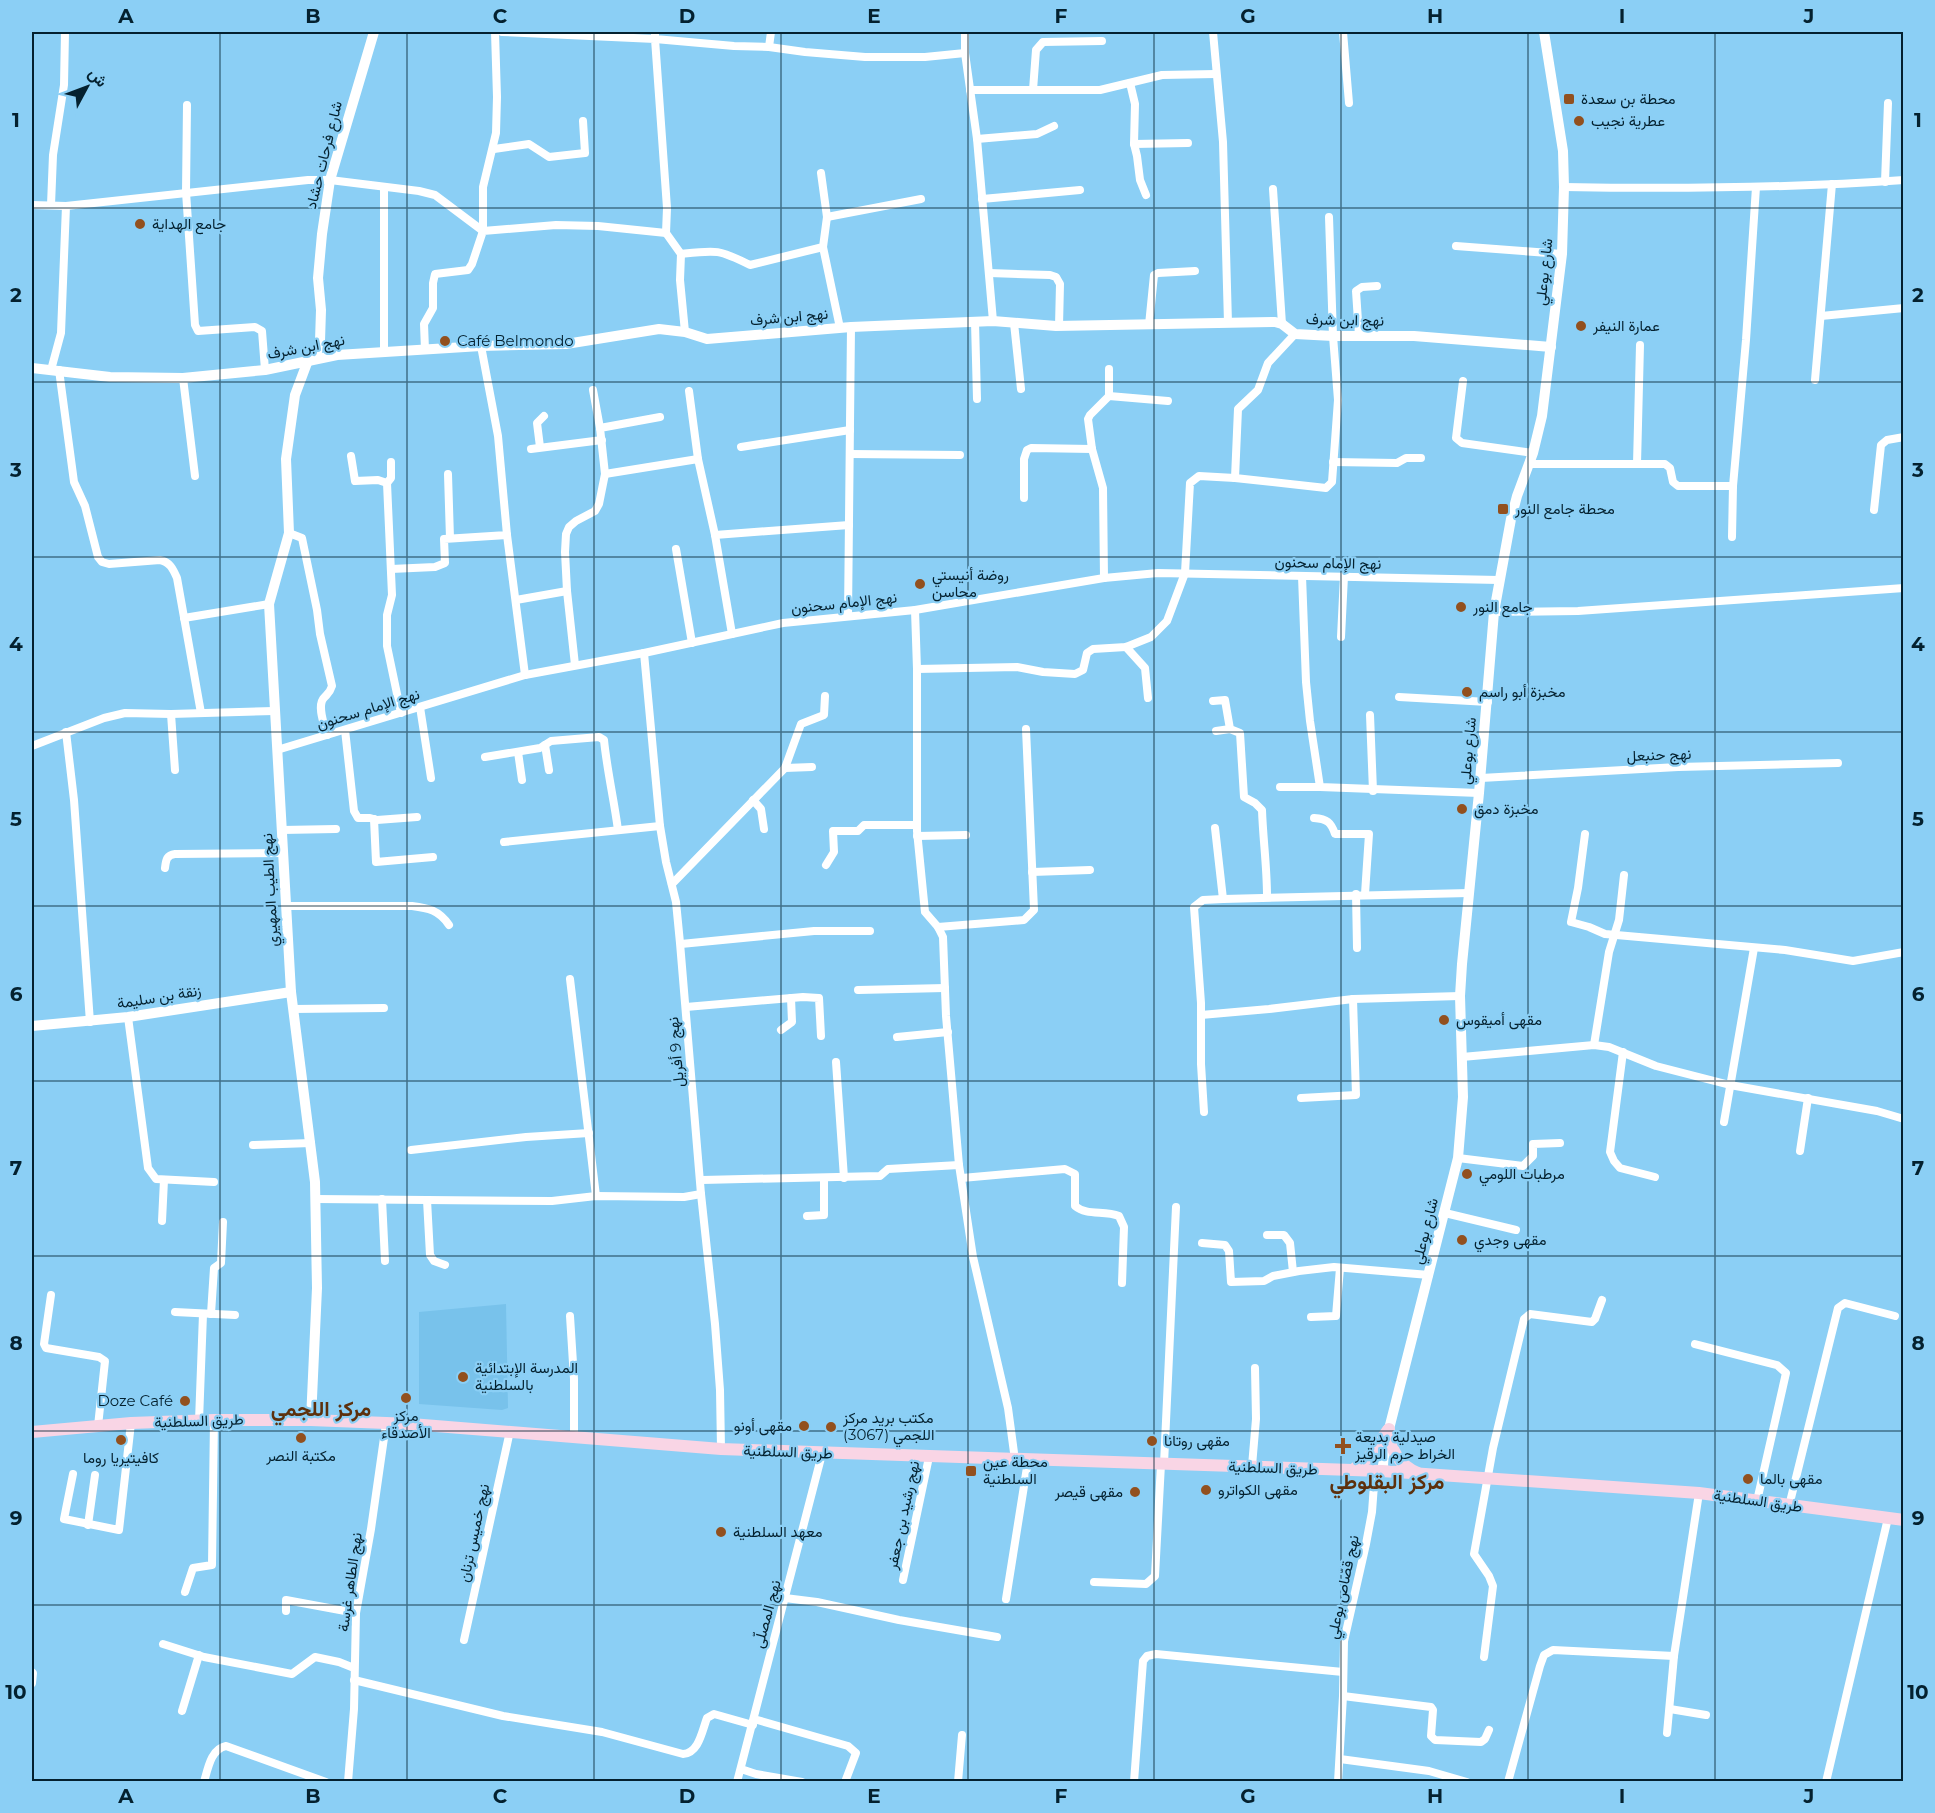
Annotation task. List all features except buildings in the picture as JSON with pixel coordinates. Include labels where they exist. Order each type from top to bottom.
[{"type":"main road","name":"طريق السلطنية","points":[[32,1432],[131,1423],[311,1420],[510,1431],[721,1449],[822,1454],[1378,1471],[1699,1493],[1904,1520]]},
{"type":"main road","points":[[1353,1470],[1377,1448],[1389,1429]]},
{"type":"main road","points":[[1389,1429],[1389,1441],[1394,1453],[1410,1470],[1422,1474]]},
{"type":"street","points":[[51,205],[53,155],[64,85],[65,32]]},
{"type":"street","name":"شارع فرحات حشاد","points":[[311,361],[320,341],[321,310],[318,278],[330,180],[374,32]]},
{"type":"street","points":[[424,350],[424,324],[434,308],[435,274],[468,270],[483,231],[483,187],[494,149],[497,97],[495,32]]},
{"type":"street","points":[[502,32],[655,35],[734,46],[769,47],[865,57],[926,57],[966,53]]},
{"type":"street","points":[[769,47],[771,32]]},
{"type":"street","points":[[965,32],[993,321]]},
{"type":"street","points":[[1213,32],[1223,142],[1228,323]]},
{"type":"street","points":[[1343,32],[1349,103]]},
{"type":"street","name":"شارع بوعلي","points":[[1378,1471],[1458,1158],[1462,1122],[1460,996],[1488,702],[1494,612],[1517,496],[1533,453],[1542,416],[1562,254],[1564,187],[1560,124],[1544,32]]},
{"type":"street","points":[[655,35],[667,208],[666,233],[681,254],[680,280],[685,332]]},
{"type":"street","points":[[1033,90],[1036,50],[1043,42],[1101,41]]},
{"type":"street","points":[[970,90],[1100,90],[1162,75],[1216,74]]},
{"type":"street","points":[[1130,83],[1135,104],[1134,144],[1140,180],[1146,195]]},
{"type":"street","points":[[1885,182],[1888,103]]},
{"type":"street","points":[[187,105],[186,192],[195,326],[198,331],[255,327],[262,331],[266,370]]},
{"type":"street","points":[[494,149],[529,144],[549,158],[585,153],[583,121]]},
{"type":"street","points":[[977,139],[1037,134],[1054,126]]},
{"type":"street","points":[[1134,144],[1188,143]]},
{"type":"street","points":[[821,172],[827,217],[823,247],[845,328],[850,430],[848,616]]},
{"type":"street","points":[[32,206],[66,206],[186,192],[308,180],[330,180],[435,195],[483,231],[556,225],[598,226],[666,233]]},
{"type":"street","points":[[1564,187],[1662,189],[1904,180]]},
{"type":"street","points":[[1815,380],[1832,184]]},
{"type":"street","points":[[384,186],[384,351]]},
{"type":"street","points":[[1732,537],[1733,486],[1756,187]]},
{"type":"street","points":[[1273,189],[1282,324]]},
{"type":"street","points":[[982,199],[1080,190]]},
{"type":"street","points":[[827,217],[921,199]]},
{"type":"street","points":[[66,206],[61,333],[55,370],[74,482],[85,506],[98,557],[102,562],[109,564],[165,561],[172,567],[177,578],[201,713]]},
{"type":"street","points":[[917,669],[1017,667],[1043,672],[1075,674],[1083,670],[1087,653],[1093,649],[1126,647],[1151,637],[1167,621],[1185,573],[1190,483],[1199,476],[1326,488],[1332,482],[1338,400],[1333,336],[1329,217]]},
{"type":"street","points":[[1456,246],[1562,254]]},
{"type":"street","points":[[681,254],[711,250],[723,252],[750,266],[823,247]]},
{"type":"street","points":[[1149,326],[1154,275],[1195,271]]},
{"type":"street","points":[[989,273],[1050,275],[1056,278],[1060,284],[1059,326]]},
{"type":"street","points":[[1359,336],[1356,291],[1362,287],[1377,286]]},
{"type":"street","points":[[1821,316],[1904,308]]},
{"type":"street","name":"نهج ابن شرف","points":[[32,368],[110,377],[183,378],[266,370],[338,355],[481,346],[566,344],[659,329],[685,332],[707,339],[845,328],[993,321],[1059,326],[1275,322],[1282,324],[1295,334],[1414,336],[1551,347]]},
{"type":"street","points":[[975,322],[977,399]]},
{"type":"street","points":[[1014,323],[1021,389]]},
{"type":"street","points":[[1235,478],[1238,409],[1258,390],[1268,363],[1295,334]]},
{"type":"street","points":[[1637,464],[1640,345]]},
{"type":"street","points":[[481,346],[498,436],[507,535],[525,675]]},
{"type":"street","name":"نهج الطيب المهيري","points":[[311,361],[294,395],[286,459],[289,533],[269,604],[291,992],[316,1198],[317,1288],[311,1420]]},
{"type":"street","points":[[1104,578],[1104,495],[1092,449],[1088,419],[1109,396],[1109,369]]},
{"type":"street","points":[[183,378],[195,476]]},
{"type":"street","points":[[1463,381],[1456,438],[1462,443],[1533,453]]},
{"type":"street","points":[[575,665],[567,591],[566,534],[569,526],[576,520],[595,511],[599,504],[605,474],[602,440],[593,390]]},
{"type":"street","points":[[689,391],[698,459],[715,535],[732,634]]},
{"type":"street","points":[[1109,396],[1168,401]]},
{"type":"street","points":[[544,416],[537,423],[535,448],[602,440]]},
{"type":"street","points":[[600,429],[660,417]]},
{"type":"street","points":[[741,447],[850,430]]},
{"type":"street","points":[[1874,510],[1879,450],[1883,443],[1904,437]]},
{"type":"street","points":[[1024,498],[1024,459],[1027,450],[1032,448],[1092,449]]},
{"type":"street","points":[[850,454],[960,455]]},
{"type":"street","points":[[351,456],[356,482],[378,480],[387,483]]},
{"type":"street","points":[[1333,462],[1397,463],[1406,458],[1420,458]]},
{"type":"street","points":[[605,474],[698,459]]},
{"type":"street","points":[[390,462],[391,478],[387,483],[392,595],[387,615],[387,646],[401,713]]},
{"type":"street","points":[[1529,464],[1667,465],[1678,486],[1733,486]]},
{"type":"street","points":[[448,474],[450,538]]},
{"type":"street","points":[[715,535],[849,525]]},
{"type":"street","points":[[289,533],[302,538],[332,686],[320,707],[327,735]]},
{"type":"street","points":[[391,569],[435,567],[445,563],[444,539],[507,535]]},
{"type":"street","points":[[676,549],[692,642]]},
{"type":"street","name":"نهج الإمام سحنون","points":[[277,750],[525,675],[644,653],[783,623],[915,610],[1104,578],[1185,573],[1499,580]]},
{"type":"street","points":[[1302,576],[1306,682],[1320,788]]},
{"type":"street","points":[[1341,637],[1344,576]]},
{"type":"street","points":[[1494,612],[1601,610],[1904,588]]},
{"type":"street","points":[[516,600],[567,591]]},
{"type":"street","points":[[184,618],[269,604]]},
{"type":"street","points":[[915,610],[917,825],[925,912],[943,937],[959,1165],[973,1257],[1021,1460],[1006,1599]]},
{"type":"street","points":[[1126,647],[1145,668],[1148,698]]},
{"type":"street","name":"نهج 9 أفريل","points":[[644,653],[660,826],[676,902],[681,944],[702,1180],[701,1194],[716,1324],[721,1449]]},
{"type":"street","points":[[672,884],[785,768],[801,724],[824,715],[825,696]]},
{"type":"street","points":[[1400,698],[1488,702]]},
{"type":"street","points":[[1213,701],[1225,700],[1230,729]]},
{"type":"street","points":[[420,707],[431,778]]},
{"type":"street","points":[[32,746],[125,712],[171,714],[274,711]]},
{"type":"street","points":[[171,714],[175,770]]},
{"type":"street","points":[[1370,715],[1373,791]]},
{"type":"street","points":[[938,927],[1024,920],[1034,910],[1026,729]]},
{"type":"street","points":[[1216,731],[1230,729],[1240,733],[1244,797],[1262,810],[1263,842],[1267,855],[1267,896]]},
{"type":"street","points":[[345,730],[354,811],[358,818],[417,817]]},
{"type":"street","points":[[66,732],[75,800],[90,1022]]},
{"type":"street","points":[[484,757],[540,748],[551,741],[599,737],[604,740],[618,830]]},
{"type":"street","points":[[545,745],[549,770]]},
{"type":"street","points":[[518,752],[522,780]]},
{"type":"street","name":"نهج حنبعل","points":[[1481,778],[1656,768],[1838,763]]},
{"type":"street","points":[[785,768],[812,767]]},
{"type":"street","points":[[1280,787],[1479,794]]},
{"type":"street","points":[[753,800],[761,810],[764,829]]},
{"type":"street","points":[[1314,818],[1325,819],[1331,823],[1335,834],[1369,834],[1361,894],[1358,948]]},
{"type":"street","points":[[374,819],[376,862],[433,857]]},
{"type":"street","points":[[826,865],[834,852],[833,831],[858,831],[864,825],[917,825]]},
{"type":"street","points":[[504,842],[660,826]]},
{"type":"street","points":[[1215,828],[1223,899]]},
{"type":"street","points":[[282,830],[336,829]]},
{"type":"street","points":[[1585,834],[1571,922],[1613,936],[1625,935],[1754,948],[1853,961],[1904,952]]},
{"type":"street","points":[[918,836],[966,835]]},
{"type":"street","points":[[165,868],[167,858],[175,854],[283,853]]},
{"type":"street","points":[[1032,872],[1090,870]]},
{"type":"street","points":[[1594,1045],[1613,936],[1619,920],[1624,875]]},
{"type":"street","points":[[1204,1112],[1194,907],[1203,900],[1267,896],[1469,893]]},
{"type":"street","points":[[286,906],[412,906],[437,912],[449,925]]},
{"type":"street","points":[[681,944],[814,932],[870,931]]},
{"type":"street","points":[[1724,1122],[1754,948]]},
{"type":"street","points":[[570,979],[596,1196]]},
{"type":"street","points":[[858,990],[945,988]]},
{"type":"street","name":"زنقة بن سليمة","points":[[32,1026],[90,1022],[291,992]]},
{"type":"street","points":[[1201,1015],[1353,999],[1460,996]]},
{"type":"street","points":[[686,1007],[791,998],[819,998],[821,1036]]},
{"type":"street","points":[[781,1030],[792,1022],[791,998]]},
{"type":"street","points":[[1300,1098],[1356,1095],[1353,999]]},
{"type":"street","points":[[293,1009],[384,1008]]},
{"type":"street","points":[[128,1017],[148,1168],[156,1179],[214,1182]]},
{"type":"street","points":[[897,1037],[948,1032]]},
{"type":"street","points":[[1462,1057],[1594,1045],[1609,1047],[1656,1066],[1730,1085],[1877,1111],[1904,1119]]},
{"type":"street","points":[[1623,1052],[1611,1156],[1620,1168],[1655,1177]]},
{"type":"street","points":[[836,1062],[844,1178]]},
{"type":"street","points":[[1800,1151],[1808,1098]]},
{"type":"street","points":[[411,1150],[526,1137],[590,1133]]},
{"type":"street","points":[[253,1145],[311,1143]]},
{"type":"street","points":[[1458,1158],[1522,1166],[1533,1156],[1533,1144],[1560,1143]]},
{"type":"street","points":[[702,1180],[880,1176],[888,1169],[959,1165]]},
{"type":"street","points":[[962,1178],[1065,1169],[1075,1174],[1075,1206],[1081,1212],[1112,1213],[1119,1216],[1124,1227],[1122,1282]]},
{"type":"street","points":[[807,1216],[824,1215],[824,1179]]},
{"type":"street","points":[[162,1221],[164,1180]]},
{"type":"street","points":[[316,1198],[552,1201],[596,1196],[684,1197],[701,1194]]},
{"type":"street","points":[[382,1199],[385,1261]]},
{"type":"street","points":[[427,1200],[430,1254],[434,1261],[445,1265]]},
{"type":"street","points":[[1094,1582],[1146,1584],[1155,1576],[1176,1207]]},
{"type":"street","points":[[1445,1213],[1516,1230]]},
{"type":"street","points":[[199,1421],[207,1314],[214,1268],[221,1263],[223,1222]]},
{"type":"street","points":[[1267,1235],[1284,1235],[1290,1243],[1293,1272]]},
{"type":"street","points":[[1202,1243],[1225,1245],[1229,1251],[1231,1282],[1264,1281],[1273,1276],[1293,1272],[1340,1268],[1429,1275]]},
{"type":"street","points":[[1311,1317],[1336,1316],[1340,1268]]},
{"type":"street","points":[[51,1295],[44,1344],[46,1348],[99,1357],[105,1361],[98,1426]]},
{"type":"street","points":[[1484,1657],[1493,1586],[1474,1554],[1486,1479],[1525,1317],[1530,1314],[1592,1322],[1602,1300]]},
{"type":"street","points":[[1789,1506],[1838,1308],[1845,1303],[1895,1316]]},
{"type":"street","points":[[175,1312],[235,1315]]},
{"type":"street","points":[[570,1316],[574,1438]]},
{"type":"street","points":[[1695,1344],[1777,1365],[1786,1373],[1757,1501]]},
{"type":"street","points":[[1252,1466],[1256,1419],[1255,1368]]},
{"type":"street","points":[[185,1592],[193,1568],[212,1565],[214,1420]]},
{"type":"street","points":[[73,1474],[64,1519],[119,1530],[131,1423]]},
{"type":"street","name":"نهج الطاهر غرسة","points":[[348,1782],[352,1750],[356,1613],[386,1424]]},
{"type":"street","name":"نهج خميس ترنان","points":[[464,1640],[510,1431]]},
{"type":"street","name":"نهج المصلّى","points":[[737,1782],[822,1454]]},
{"type":"street","name":"نهج رشيد بن جعفر","points":[[903,1580],[930,1457]]},
{"type":"street","name":"نهج قصّاص بوعلي","points":[[1338,1782],[1344,1641],[1366,1544],[1378,1471]]},
{"type":"street","points":[[88,1525],[95,1475]]},
{"type":"street","points":[[1667,1733],[1674,1656],[1699,1493]]},
{"type":"street","points":[[1826,1782],[1888,1518]]},
{"type":"street","points":[[785,1598],[817,1602],[899,1620],[997,1637]]},
{"type":"street","points":[[286,1611],[286,1600],[356,1613]]},
{"type":"street","points":[[163,1644],[199,1656],[292,1674],[315,1657],[354,1668]]},
{"type":"street","points":[[1508,1782],[1534,1681],[1544,1655],[1553,1650],[1674,1656]]},
{"type":"street","points":[[1134,1782],[1143,1661],[1147,1656],[1156,1654],[1343,1672]]},
{"type":"street","points":[[182,1711],[199,1656]]},
{"type":"street","points":[[32,1672],[32,1683]]},
{"type":"street","points":[[354,1680],[503,1716],[602,1732],[683,1754],[690,1754],[695,1750],[710,1715],[753,1722],[848,1746],[856,1753],[845,1782]]},
{"type":"street","points":[[1343,1696],[1431,1707],[1433,1710],[1431,1736],[1435,1740],[1481,1742],[1489,1730]]},
{"type":"street","points":[[1670,1709],[1706,1715]]},
{"type":"street","points":[[958,1782],[962,1735]]},
{"type":"street","points":[[204,1782],[212,1756],[221,1747],[226,1746],[326,1782]]},
{"type":"street","points":[[1340,1759],[1429,1771],[1467,1782]]},
{"type":"street","points":[[741,1769],[802,1782]]},
{"type":"shaded area","name":"المدرسة الإبتدائية بالسلطنية","points":[[506,1304],[508,1408],[502,1410],[419,1404],[419,1312]]},
{"type":"place","name":"محطة بن سعدة","points":[[1569,99]]},
{"type":"place","name":"عطرية نجيب","points":[[1579,121]]},
{"type":"place","name":"جامع الهداية","points":[[140,224]]},
{"type":"place","name":"عمارة النيفر","points":[[1581,326]]},
{"type":"place","name":"Café Belmondo","points":[[445,341]]},
{"type":"place","name":"محطة جامع النور","points":[[1503,509]]},
{"type":"place","name":"روضة أنيستي محاسن","points":[[920,584]]},
{"type":"place","name":"جامع النور","points":[[1461,607]]},
{"type":"place","name":"مخبزة أبو راسم","points":[[1467,692]]},
{"type":"place","name":"مخبزة دمق","points":[[1462,809]]},
{"type":"place","name":"مقهى أميقوس","points":[[1444,1020]]},
{"type":"place","name":"مرطبات اللومي","points":[[1467,1174]]},
{"type":"place","name":"مقهى وجدي","points":[[1462,1240]]},
{"type":"place","name":"المدرسة الإبتدائية بالسلطنية","points":[[463,1377]]},
{"type":"place","name":"مركز الأصدقاء","points":[[406,1398]]},
{"type":"place","name":"Doze Café","points":[[185,1401]]},
{"type":"place","name":"مقهى أونو","points":[[804,1426]]},
{"type":"place","name":"مكتب بريد مركز اللجمي (3067)","points":[[831,1427]]},
{"type":"place","name":"مكتبة النصر","points":[[301,1438]]},
{"type":"place","name":"كافيتيريا روما","points":[[121,1440]]},
{"type":"place","name":"مقهى روتانا","points":[[1152,1441]]},
{"type":"place","name":"صيدلية بديعة الخراط حرم الرقيز","points":[[1343,1446]]},
{"type":"place","name":"محطة عين السلطنية","points":[[971,1471]]},
{"type":"place","name":"مقهى بالما","points":[[1748,1479]]},
{"type":"place","name":"مقهى الكواترو","points":[[1206,1490]]},
{"type":"place","name":"مقهى قيصر","points":[[1135,1492]]},
{"type":"place","name":"معهد السلطنية","points":[[721,1532]]},
{"type":"district","name":"مركز اللجمي","points":[[321,1409]]},
{"type":"district","name":"مركز البقلوطي","points":[[1387,1482]]}]
